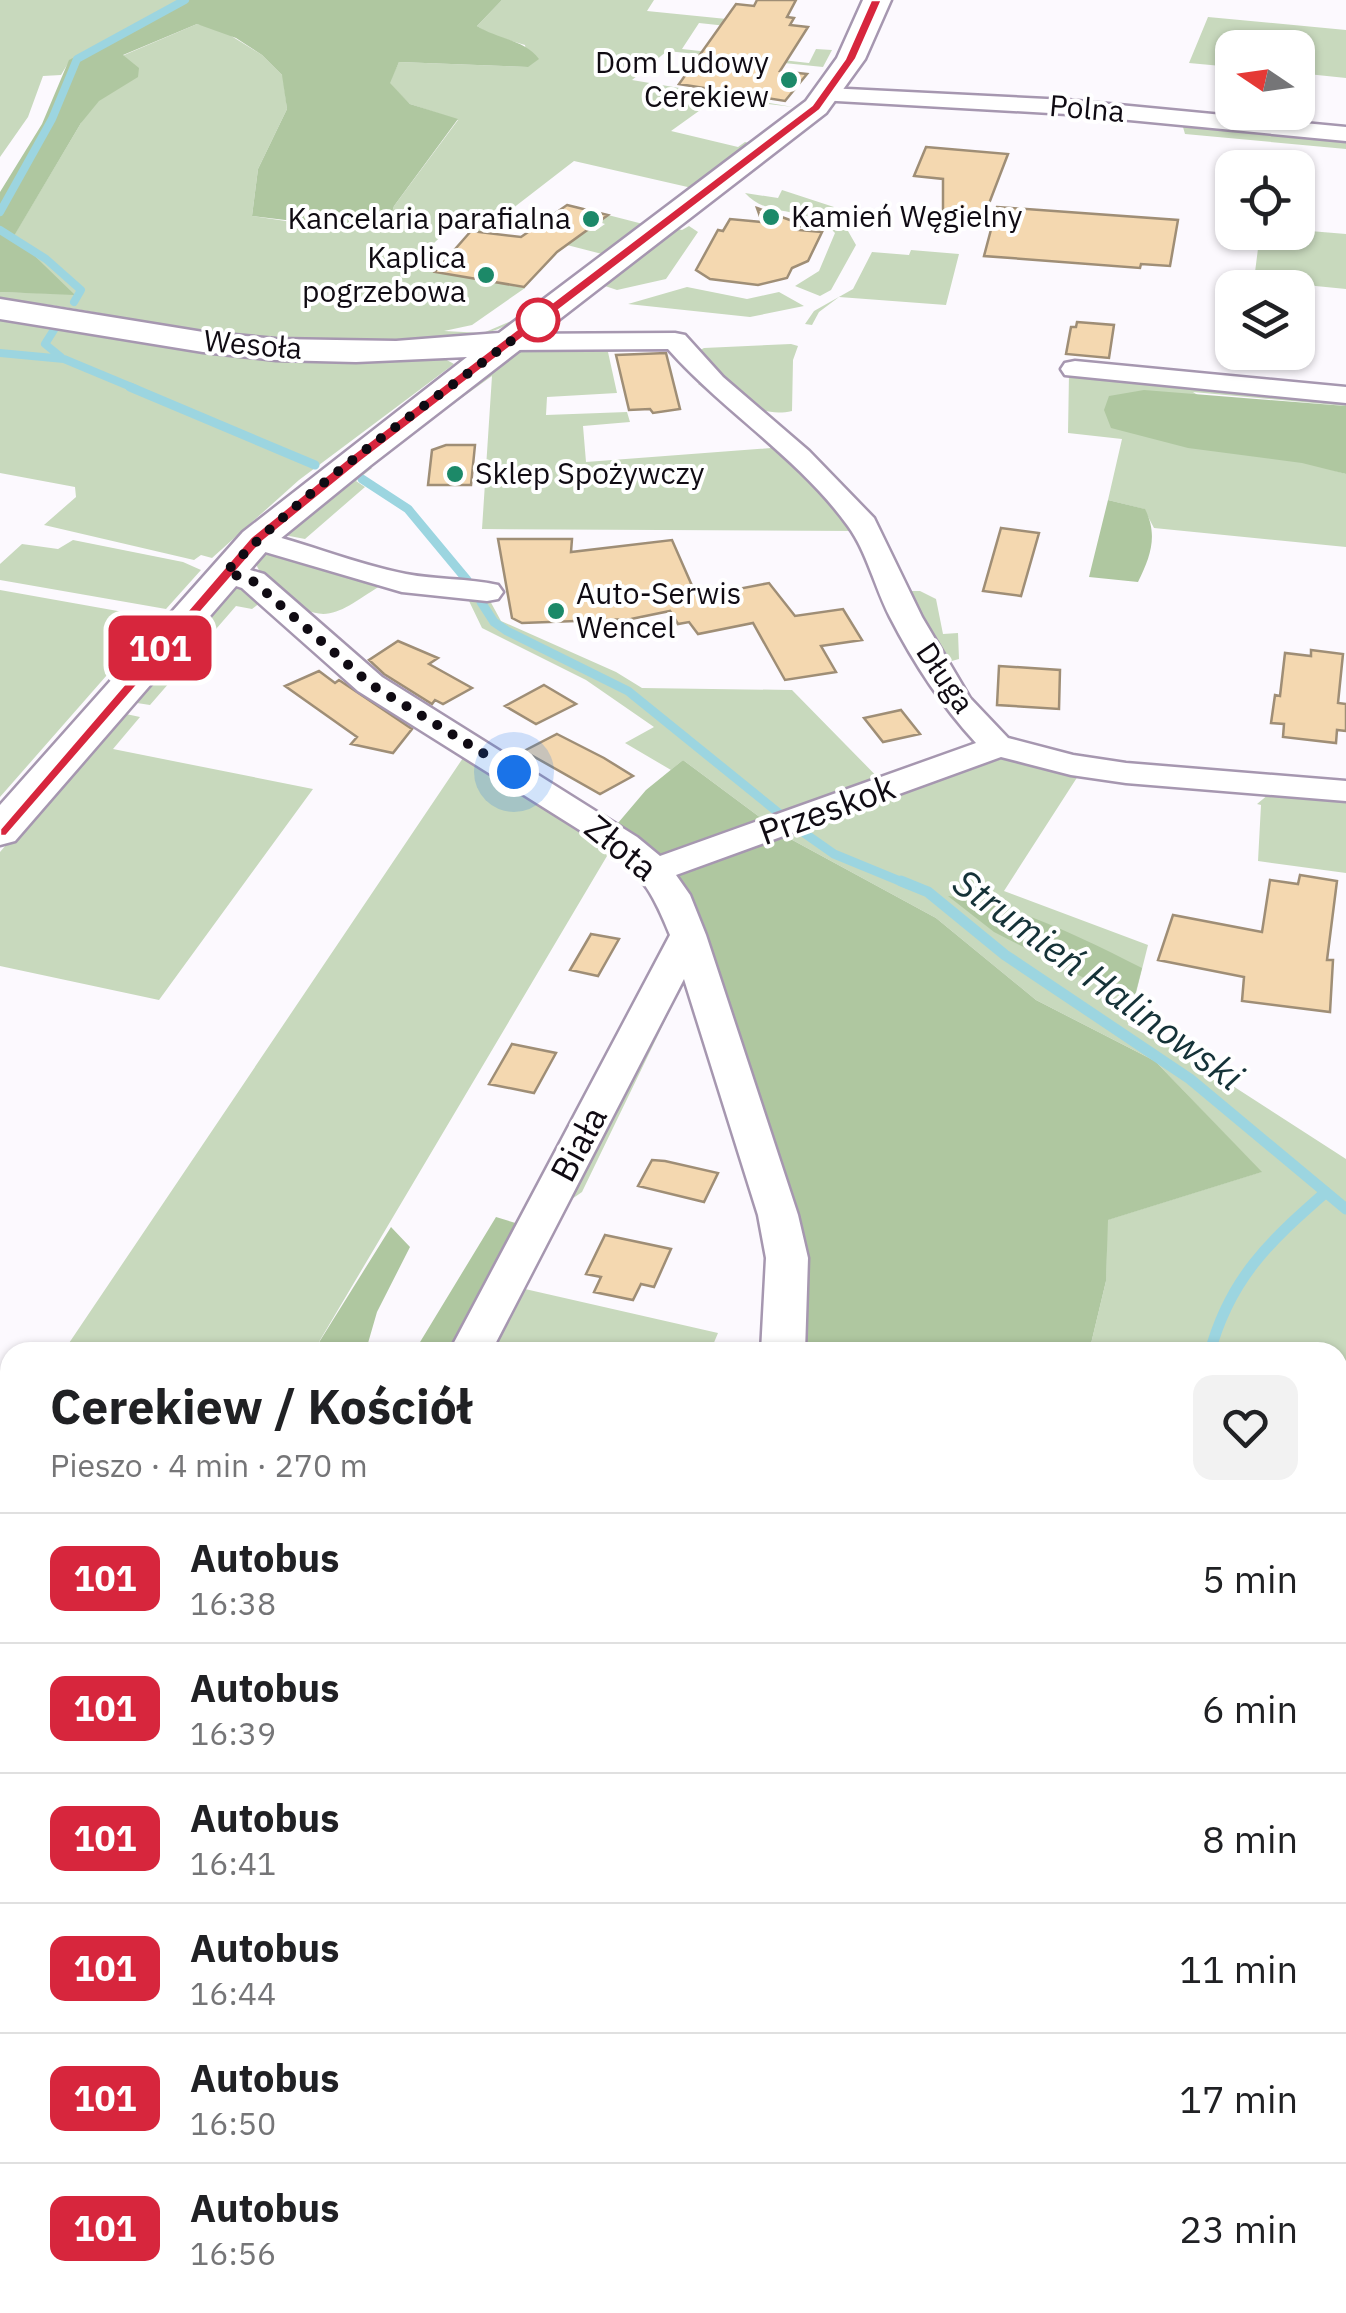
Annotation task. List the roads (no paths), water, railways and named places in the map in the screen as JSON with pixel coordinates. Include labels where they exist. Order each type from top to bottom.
[{"type":"street","points":[[0,832],[256,540],[508,342],[784,135],[827,95],[851,59],[877,0]]},
{"type":"street","name":"Polna","points":[[827,95],[1068,107],[1346,134]]},
{"type":"street","name":"Wesoła","points":[[0,308],[254,348],[446,348],[508,342]]},
{"type":"street","name":"Długa","points":[[508,342],[675,341],[713,382],[799,457],[864,524],[906,617],[957,703],[996,745],[1070,765],[1126,773],[1346,790]]},
{"type":"street","points":[[1075,370],[1346,395]]},
{"type":"street","points":[[256,540],[456,594],[487,592]]},
{"type":"street","name":"Złota","points":[[226,572],[253,581],[370,684],[612,834],[656,870],[672,895],[688,935],[778,1215],[786,1258],[782,1342]]},
{"type":"street","name":"Przeskok","points":[[656,870],[976,757],[996,745]]},
{"type":"street","name":"Biała","points":[[475,1342],[688,935]]},
{"type":"waterway","name":"Strumień Halinowski","points":[[0,212],[52,119],[77,59],[185,0]]},
{"type":"waterway","points":[[0,230],[46,259],[81,290],[74,302]]},
{"type":"waterway","points":[[57,325],[45,344],[61,357]]},
{"type":"waterway","name":"Strumień Halinowski","points":[[0,353],[64,359],[136,389]]},
{"type":"waterway","name":"Strumień Halinowski","points":[[130,387],[315,465]]},
{"type":"waterway","name":"Strumień Halinowski","points":[[362,479],[408,509],[467,580]]},
{"type":"waterway","name":"Strumień Halinowski","points":[[481,602],[494,622],[507,631],[628,691],[780,814]]},
{"type":"waterway","name":"Strumień Halinowski","points":[[797,828],[834,854],[907,884]]},
{"type":"waterway","name":"Strumień Halinowski","points":[[901,881],[928,892],[1005,955],[1190,1079],[1326,1192]]},
{"type":"waterway","points":[[1213,1342],[1229,1303],[1254,1263],[1326,1192]]},
{"type":"waterway","name":"Strumień Halinowski","points":[[1326,1192],[1346,1209]]},
{"type":"place","name":"Dom Ludowy Cerekiew","points":[[789,80]]},
{"type":"place","name":"Kamień Węgielny","points":[[771,217]]},
{"type":"place","name":"Kancelaria parafialna","points":[[591,219]]},
{"type":"place","name":"Kaplica pogrzebowa","points":[[486,275]]},
{"type":"place","name":"Sklep Spożywczy","points":[[455,474]]},
{"type":"place","name":"Auto-Serwis Wencel","points":[[556,611]]}]
